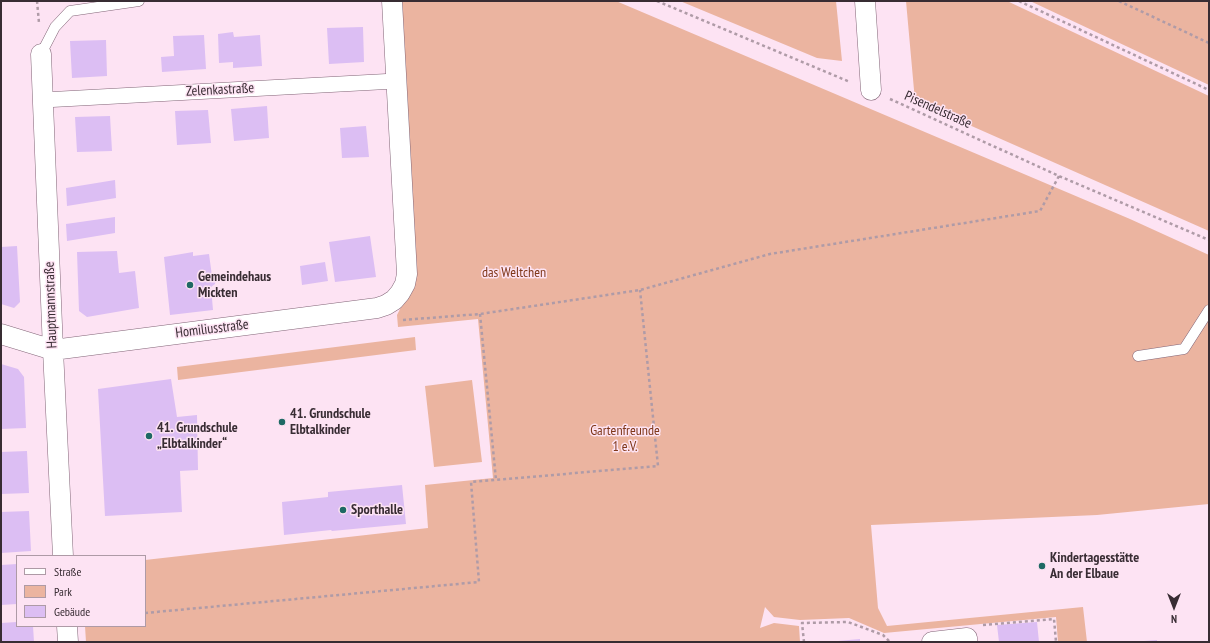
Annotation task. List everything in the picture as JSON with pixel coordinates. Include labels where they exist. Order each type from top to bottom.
[{"type":"street","points":[[386,306],[400,293],[405,284],[407,274],[392,1]]},
{"type":"street","points":[[865,1],[871,90]]},
{"type":"street","name":"Hauptmannstraße","points":[[41,54],[63,555]]},
{"type":"street","name":"Zelenkastraße","points":[[43,100],[396,81]]},
{"type":"street","name":"Homiliusstraße","points":[[1,334],[53,350],[386,306]]},
{"type":"street","points":[[67,627],[68,642]]},
{"type":"street","points":[[932,642],[967,640]]},
{"type":"lane","points":[[41,54],[55,27],[70,11],[138,1]]},
{"type":"lane","points":[[1138,356],[1184,349],[1209,310]]},
{"type":"path","name":"Pisendelstraße","points":[[657,1],[871,90],[1060,176],[1209,240]]},
{"type":"path","points":[[1019,1],[1209,90]]},
{"type":"path","points":[[1119,1],[1209,44]]},
{"type":"path","points":[[386,306],[388,321],[480,314],[640,290],[770,254],[1040,210],[1060,176]]},
{"type":"path","points":[[146,612],[479,582],[471,482],[658,466],[640,290]]},
{"type":"path","points":[[480,314],[496,480]]},
{"type":"path","points":[[967,640],[976,626],[1054,619],[1056,642]]},
{"type":"path","points":[[804,642],[802,623],[848,622],[883,635],[890,642]]},
{"type":"green space","points":[[402,1],[616,1],[1130,219],[1209,255],[1209,504],[1097,515],[871,525],[878,608],[887,626],[1083,607],[1087,642],[1058,642],[1056,617],[884,633],[849,618],[800,620],[774,617],[765,607],[760,628],[774,623],[799,626],[800,642],[86,642],[85,627],[146,627],[146,560],[428,528],[425,485],[493,478],[478,319],[398,327],[397,315],[402,305]]},
{"type":"green space","points":[[680,1],[836,1],[842,61],[817,58]]},
{"type":"green space","points":[[906,1],[1007,1],[1209,96],[1209,231],[915,101]]},
{"type":"green space","points":[[1030,1],[1209,1],[1209,85]]},
{"type":"green space","points":[[415,337],[416,350],[178,380],[177,367]]},
{"type":"green space","points":[[472,380],[482,462],[434,467],[425,386]]},
{"type":"building","points":[[363,27],[364,62],[329,64],[327,28]]},
{"type":"building","points":[[233,32],[234,37],[260,35],[262,66],[233,68],[233,62],[219,63],[218,34]]},
{"type":"building","points":[[204,35],[206,69],[162,72],[161,57],[174,56],[173,36]]},
{"type":"building","points":[[106,40],[107,76],[72,78],[70,41]]},
{"type":"building","points":[[267,106],[269,138],[234,141],[231,109]]},
{"type":"building","points":[[208,110],[211,143],[177,145],[175,111]]},
{"type":"building","points":[[110,116],[112,151],[77,152],[75,117]]},
{"type":"building","points":[[366,126],[369,157],[342,158],[340,128]]},
{"type":"building","points":[[115,180],[116,198],[67,206],[66,188]]},
{"type":"building","points":[[115,217],[115,233],[67,241],[66,224]]},
{"type":"building","points":[[370,236],[376,277],[335,282],[329,242]]},
{"type":"building","points":[[17,246],[20,302],[14,308],[1,304],[1,247]]},
{"type":"building","points":[[117,251],[119,273],[135,271],[139,308],[87,317],[79,311],[77,252]]},
{"type":"building","name":"Gemeindehaus Mickten","points":[[193,252],[193,256],[209,254],[212,276],[216,278],[215,284],[211,287],[213,310],[170,315],[164,257]]},
{"type":"building","points":[[325,262],[328,281],[302,285],[300,266]]},
{"type":"building","points":[[1,364],[18,369],[24,377],[26,428],[1,429]]},
{"type":"building","name":"41. Grundschule „Elbtalkinder“","points":[[171,379],[177,417],[197,415],[198,470],[180,471],[182,512],[105,516],[98,389]]},
{"type":"building","points":[[27,451],[29,493],[1,494],[1,452]]},
{"type":"building","name":"Sporthalle","points":[[402,485],[406,524],[284,535],[282,502],[328,497],[328,492]]},
{"type":"building","points":[[29,511],[31,551],[1,553],[1,512]]},
{"type":"building","points":[[16,564],[16,604],[1,605],[1,565]]},
{"type":"building","points":[[16,622],[16,627],[33,627],[34,642],[1,642],[1,623]]},
{"type":"building","points":[[1037,622],[1039,642],[999,642],[997,625]]},
{"type":"building","points":[[860,639],[860,642],[838,642],[838,641]]},
{"type":"building","points":[[1157,640],[1157,642],[1144,642],[1144,641]]},
{"type":"place","name":"Gemeindehaus Mickten","points":[[190,285]]},
{"type":"place","name":"41. Grundschule Elbtalkinder","points":[[282,422]]},
{"type":"place","name":"41. Grundschule „Elbtalkinder“","points":[[149,436]]},
{"type":"place","name":"Sporthalle","points":[[343,510]]},
{"type":"place","name":"Kindertagesstätte An der Elbaue","points":[[1042,566]]},
{"type":"park label","name":"das Weltchen","points":[[514,273]]},
{"type":"park label","name":"Gartenfreunde 1 e.V.","points":[[625,440]]}]
